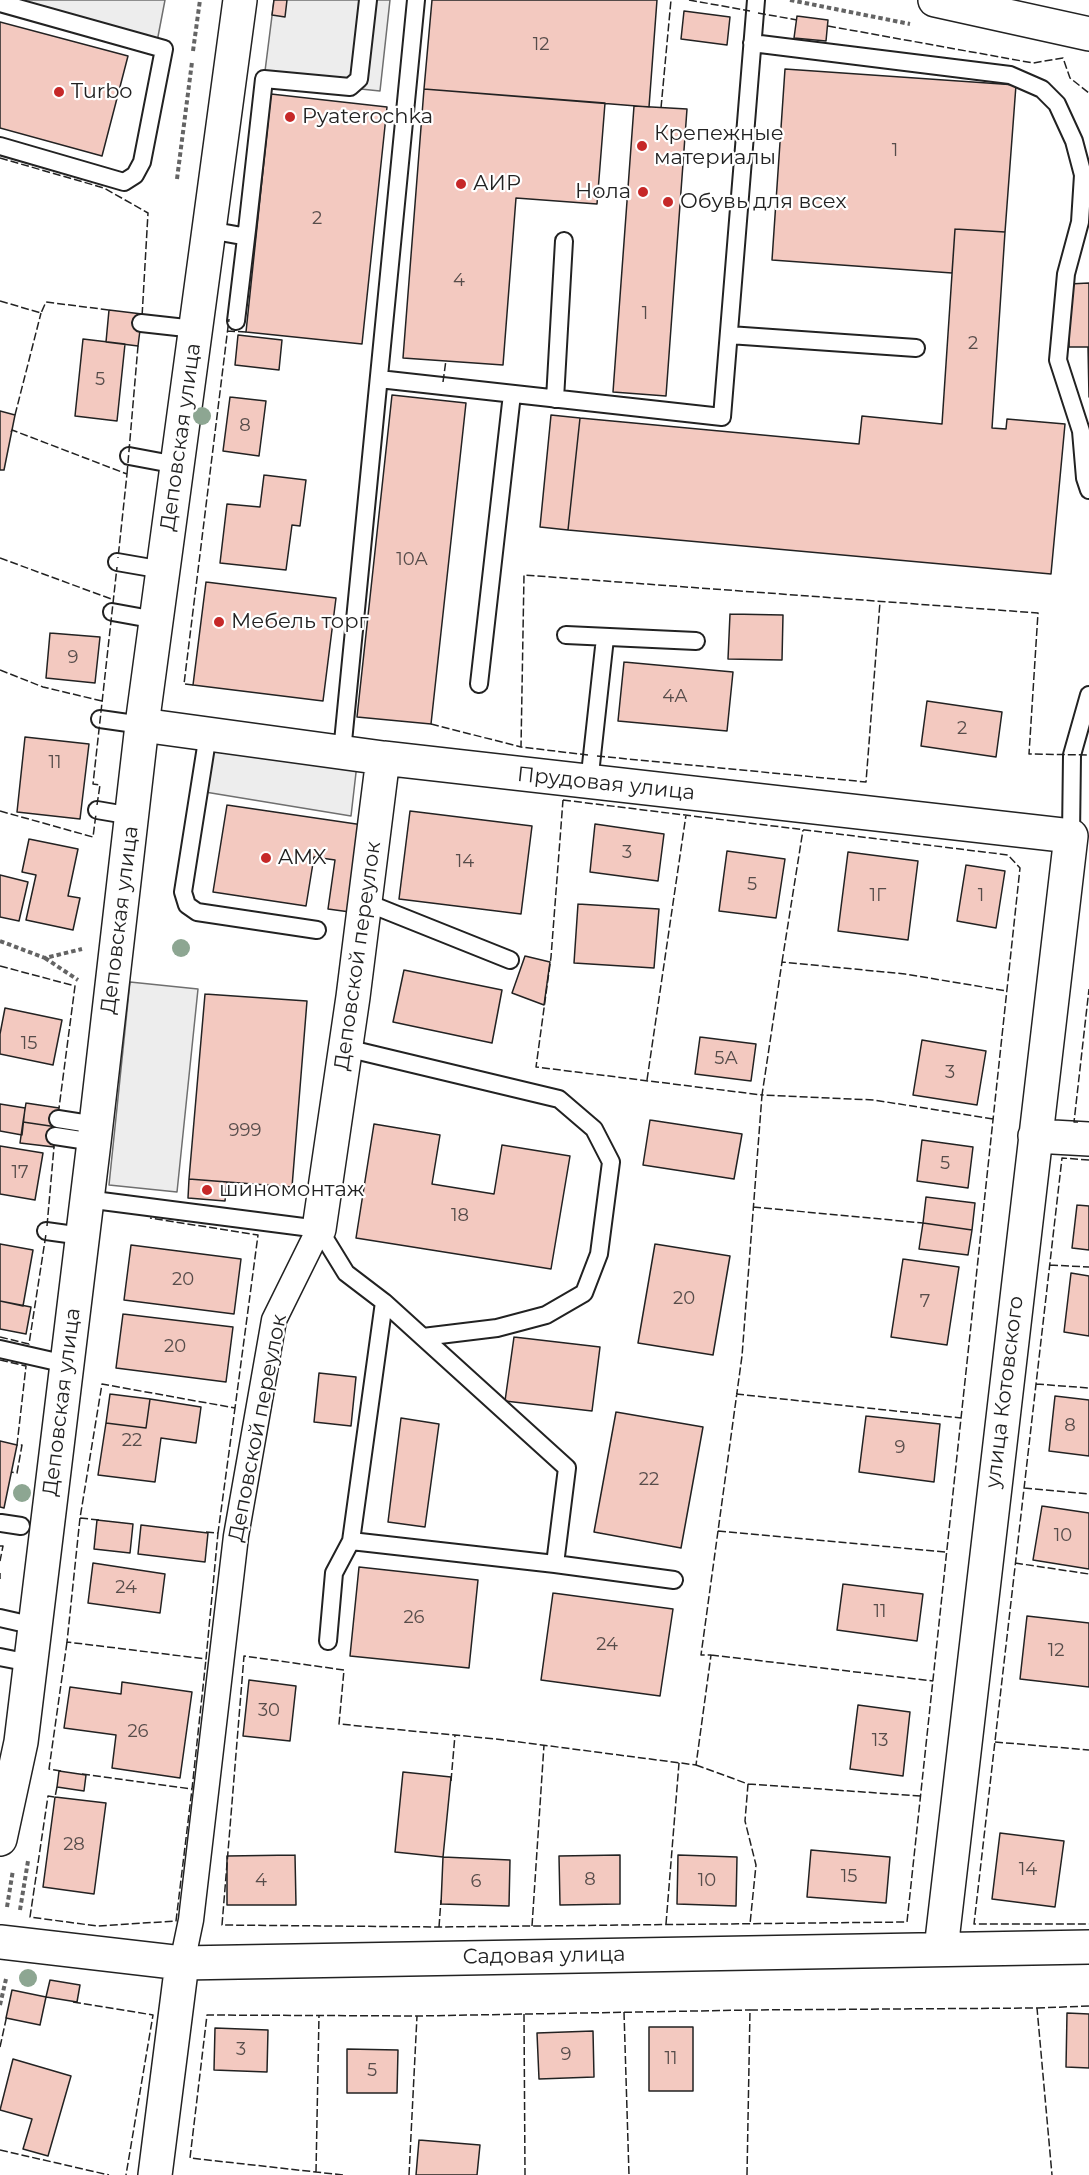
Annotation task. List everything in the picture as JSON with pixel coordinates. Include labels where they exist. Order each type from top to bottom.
[{"type":"street","name":"Деповская улица","points":[[0,1839],[21,1742],[15,1660],[35,1626],[142,725],[240,0]]},
{"type":"street","points":[[935,0],[1080,32]]},
{"type":"street","name":"Прудовая улица","points":[[142,725],[590,783],[1071,836]]},
{"type":"street","name":"Деповской переулок","points":[[182,1963],[191,1920],[236,1536],[274,1320],[319,1229],[346,1048],[383,758]]},
{"type":"street","name":"улица Котовского","points":[[941,1949],[1071,836]]},
{"type":"street","points":[[1035,1136],[1089,1139]]},
{"type":"street","name":"Садовая улица","points":[[0,1942],[182,1963],[1089,1947]]},
{"type":"street","points":[[155,2175],[182,1963]]},
{"type":"lane","points":[[236,321],[264,79],[350,87],[359,79],[368,0]]},
{"type":"lane","points":[[342,752],[416,0]]},
{"type":"lane","points":[[379,379],[722,417],[756,0]]},
{"type":"lane","points":[[0,3],[164,50],[142,162],[135,175],[124,182],[0,146]]},
{"type":"lane","points":[[752,44],[1010,75],[1042,89],[1057,104],[1074,141],[1083,176],[1085,207],[1066,274],[1058,360],[1085,445],[1085,478],[1089,490]]},
{"type":"lane","points":[[209,230],[242,236],[247,230]]},
{"type":"lane","points":[[555,399],[564,241]]},
{"type":"lane","points":[[141,323],[195,329]]},
{"type":"lane","points":[[729,335],[916,348]]},
{"type":"lane","points":[[479,684],[512,394]]},
{"type":"lane","points":[[129,456],[177,465]]},
{"type":"lane","points":[[117,562],[163,570]]},
{"type":"lane","points":[[112,612],[156,620]]},
{"type":"lane","points":[[566,635],[696,641]]},
{"type":"lane","points":[[590,783],[605,638]]},
{"type":"lane","points":[[1071,836],[1072,755],[1089,695]]},
{"type":"lane","points":[[100,719],[142,725]]},
{"type":"lane","points":[[208,734],[183,892],[187,905],[197,912],[317,930]]},
{"type":"lane","points":[[97,810],[132,816]]},
{"type":"lane","points":[[365,902],[510,960]]},
{"type":"lane","points":[[346,1048],[559,1099],[594,1129],[611,1162],[599,1254],[584,1293],[546,1315],[496,1328],[423,1337]]},
{"type":"lane","points":[[58,1119],[95,1133]]},
{"type":"lane","points":[[55,1136],[95,1133]]},
{"type":"lane","points":[[86,1199],[319,1229],[346,1273],[384,1302],[567,1468],[555,1564]]},
{"type":"lane","points":[[46,1230],[82,1236]]},
{"type":"lane","points":[[328,1641],[334,1573],[351,1541],[384,1302]]},
{"type":"lane","points":[[0,1349],[66,1364]]},
{"type":"lane","points":[[1,1523],[21,1526]]},
{"type":"lane","points":[[351,1541],[674,1580]]},
{"type":"lane","points":[[0,1618],[35,1626]]},
{"type":"path","points":[[45,958],[81,982]]},
{"type":"shaded area","points":[[0,0],[165,0],[156,47]]},
{"type":"shaded area","points":[[274,0],[390,0],[380,91],[264,79]]},
{"type":"shaded area","points":[[205,743],[357,764],[351,816],[199,791]]},
{"type":"shaded area","points":[[130,982],[198,989],[177,1192],[109,1185]]},
{"type":"building","points":[[274,0],[287,0],[285,17],[272,15]]},
{"type":"building","points":[[432,0],[657,0],[649,107],[424,89]]},
{"type":"building","points":[[684,11],[730,17],[727,45],[681,39]]},
{"type":"building","points":[[797,16],[828,20],[826,41],[794,38]]},
{"type":"building","name":"Turbo","points":[[0,22],[128,56],[102,156],[0,128]]},
{"type":"building","points":[[785,69],[1016,85],[1005,232],[955,229],[952,273],[772,260]]},
{"type":"building","points":[[424,89],[605,103],[597,204],[516,198],[503,365],[403,358]]},
{"type":"building","points":[[271,94],[387,107],[362,344],[246,332]]},
{"type":"building","points":[[634,106],[687,109],[666,396],[613,392]]},
{"type":"building","points":[[955,229],[1005,232],[992,428],[1006,429],[1007,419],[1065,424],[1051,574],[568,530],[580,418],[859,444],[862,416],[942,424]]},
{"type":"building","points":[[1089,283],[1089,397],[1088,347],[1069,347],[1069,284]]},
{"type":"building","points":[[109,310],[142,314],[138,346],[106,342]]},
{"type":"building","points":[[238,335],[282,340],[279,370],[235,365]]},
{"type":"building","points":[[83,339],[125,344],[117,421],[75,416]]},
{"type":"building","points":[[392,395],[466,403],[431,724],[357,717]]},
{"type":"building","points":[[230,397],[266,401],[259,456],[223,451]]},
{"type":"building","points":[[0,411],[15,415],[4,470],[0,470]]},
{"type":"building","points":[[551,415],[580,418],[568,530],[540,527]]},
{"type":"building","points":[[264,475],[306,480],[300,526],[292,525],[286,570],[220,563],[227,504],[260,507]]},
{"type":"building","points":[[206,582],[336,598],[323,701],[193,685]]},
{"type":"building","points":[[730,614],[783,615],[782,660],[728,659]]},
{"type":"building","points":[[50,633],[100,637],[95,683],[46,678]]},
{"type":"building","points":[[624,662],[733,672],[727,731],[618,721]]},
{"type":"building","points":[[927,701],[1002,712],[996,757],[921,746]]},
{"type":"building","points":[[25,737],[89,744],[80,819],[17,812]]},
{"type":"building","name":"AMX","points":[[227,805],[363,825],[350,912],[328,909],[335,860],[314,857],[306,906],[213,892]]},
{"type":"building","points":[[410,811],[532,826],[521,914],[399,899]]},
{"type":"building","points":[[595,824],[664,834],[658,881],[590,872]]},
{"type":"building","points":[[29,839],[78,849],[68,896],[80,898],[73,930],[26,920],[36,875],[22,872]]},
{"type":"building","points":[[727,851],[785,859],[776,918],[719,911]]},
{"type":"building","points":[[848,852],[918,861],[908,940],[838,931]]},
{"type":"building","points":[[966,865],[1005,871],[996,928],[957,921]]},
{"type":"building","points":[[0,875],[28,882],[19,921],[0,917]]},
{"type":"building","points":[[578,904],[659,909],[654,968],[574,963]]},
{"type":"building","points":[[525,956],[550,962],[544,1005],[512,993]]},
{"type":"building","points":[[404,970],[502,990],[492,1043],[393,1022]]},
{"type":"building","points":[[205,994],[307,1001],[292,1187],[189,1179]]},
{"type":"building","points":[[5,1008],[62,1020],[53,1065],[0,1054],[0,1034]]},
{"type":"building","points":[[700,1037],[756,1044],[751,1081],[695,1074]]},
{"type":"building","points":[[922,1040],[986,1051],[977,1105],[913,1095]]},
{"type":"building","points":[[26,1103],[59,1108],[57,1127],[23,1122]]},
{"type":"building","points":[[0,1104],[25,1108],[22,1135],[0,1131]]},
{"type":"building","points":[[650,1120],[742,1134],[734,1179],[643,1165]]},
{"type":"building","points":[[23,1122],[57,1127],[54,1147],[20,1143]]},
{"type":"building","points":[[374,1124],[440,1135],[432,1184],[494,1194],[502,1145],[570,1156],[551,1269],[356,1238]]},
{"type":"building","points":[[922,1140],[973,1147],[968,1188],[917,1181]]},
{"type":"building","points":[[0,1146],[43,1153],[35,1200],[0,1194]]},
{"type":"building","name":"шиномонтаж","points":[[189,1179],[227,1182],[225,1201],[188,1198]]},
{"type":"building","points":[[926,1197],[975,1203],[972,1230],[923,1223]]},
{"type":"building","points":[[1077,1205],[1089,1206],[1089,1250],[1072,1248]]},
{"type":"building","points":[[923,1223],[972,1230],[968,1255],[919,1249]]},
{"type":"building","points":[[0,1244],[33,1250],[23,1306],[0,1301]]},
{"type":"building","points":[[655,1244],[730,1256],[713,1355],[638,1343]]},
{"type":"building","points":[[131,1245],[241,1259],[234,1314],[124,1300]]},
{"type":"building","points":[[903,1259],[959,1267],[947,1345],[891,1337]]},
{"type":"building","points":[[1071,1273],[1089,1276],[1089,1336],[1064,1332]]},
{"type":"building","points":[[0,1301],[31,1307],[26,1334],[0,1329]]},
{"type":"building","points":[[123,1314],[233,1327],[226,1382],[116,1368]]},
{"type":"building","points":[[514,1337],[600,1347],[592,1411],[505,1401]]},
{"type":"building","points":[[319,1373],[356,1377],[351,1426],[314,1422]]},
{"type":"building","points":[[110,1394],[150,1399],[146,1428],[106,1423]]},
{"type":"building","points":[[1055,1396],[1089,1400],[1089,1456],[1049,1451]]},
{"type":"building","points":[[150,1399],[201,1407],[196,1443],[161,1438],[155,1482],[98,1475],[106,1423],[146,1428]]},
{"type":"building","points":[[616,1412],[703,1427],[681,1548],[594,1532]]},
{"type":"building","points":[[866,1416],[940,1424],[934,1482],[859,1472]]},
{"type":"building","points":[[401,1418],[439,1424],[425,1527],[388,1522]]},
{"type":"building","points":[[0,1441],[17,1445],[4,1508],[0,1507]]},
{"type":"building","points":[[1042,1506],[1089,1513],[1089,1569],[1033,1560]]},
{"type":"building","points":[[97,1520],[133,1524],[130,1553],[94,1549]]},
{"type":"building","points":[[141,1525],[208,1533],[205,1562],[138,1554]]},
{"type":"building","points":[[93,1563],[165,1574],[160,1613],[88,1603]]},
{"type":"building","points":[[359,1567],[478,1580],[469,1668],[350,1656]]},
{"type":"building","points":[[843,1584],[923,1594],[917,1641],[837,1630]]},
{"type":"building","points":[[553,1593],[673,1609],[660,1696],[541,1680]]},
{"type":"building","points":[[1027,1616],[1089,1623],[1089,1687],[1020,1679]]},
{"type":"building","points":[[249,1680],[296,1686],[290,1741],[243,1736]]},
{"type":"building","points":[[122,1682],[192,1692],[180,1778],[112,1768],[116,1735],[64,1728],[70,1687],[121,1694]]},
{"type":"building","points":[[858,1705],[910,1712],[903,1776],[850,1769]]},
{"type":"building","points":[[59,1771],[86,1775],[84,1791],[57,1787]]},
{"type":"building","points":[[403,1772],[451,1777],[443,1857],[395,1852]]},
{"type":"building","points":[[55,1797],[106,1803],[94,1894],[43,1887]]},
{"type":"building","points":[[1000,1833],[1064,1841],[1055,1907],[992,1899]]},
{"type":"building","points":[[811,1850],[890,1857],[886,1903],[807,1897]]},
{"type":"building","points":[[295,1855],[296,1905],[227,1905],[227,1856]]},
{"type":"building","points":[[620,1855],[620,1904],[560,1905],[559,1856]]},
{"type":"building","points":[[678,1855],[737,1857],[736,1906],[677,1904]]},
{"type":"building","points":[[443,1857],[510,1860],[509,1906],[441,1904]]},
{"type":"building","points":[[50,1980],[80,1985],[77,2002],[46,1997]]},
{"type":"building","points":[[12,1990],[46,1997],[40,2025],[6,2018]]},
{"type":"building","points":[[1067,2013],[1089,2014],[1089,2068],[1066,2067]]},
{"type":"building","points":[[649,2027],[693,2027],[693,2091],[649,2091]]},
{"type":"building","points":[[215,2028],[268,2030],[267,2072],[214,2070]]},
{"type":"building","points":[[593,2031],[594,2077],[539,2079],[537,2033]]},
{"type":"building","points":[[347,2049],[398,2050],[397,2093],[347,2093]]},
{"type":"building","points":[[13,2059],[71,2076],[48,2156],[23,2149],[32,2119],[0,2110]]},
{"type":"building","points":[[419,2140],[480,2145],[477,2175],[416,2175]]},
{"type":"fence","points":[[661,108],[671,0]]},
{"type":"fence","points":[[689,0],[750,11]]},
{"type":"fence","points":[[758,13],[797,20]]},
{"type":"fence","points":[[828,26],[1033,63],[1063,58],[1070,78],[1089,93]]},
{"type":"fence","points":[[0,158],[104,188],[148,213],[142,317]]},
{"type":"fence","points":[[0,301],[41,313],[46,302],[109,310]]},
{"type":"fence","points":[[15,415],[41,313]]},
{"type":"fence","points":[[193,685],[184,684],[229,319]]},
{"type":"fence","points":[[227,331],[246,332]]},
{"type":"fence","points":[[127,474],[138,346]]},
{"type":"fence","points":[[443,382],[446,360]]},
{"type":"fence","points":[[11,432],[12,430],[127,474],[118,558]]},
{"type":"fence","points":[[0,558],[114,600]]},
{"type":"fence","points":[[97,805],[100,785],[93,784],[117,567]]},
{"type":"fence","points":[[588,755],[521,747],[524,575],[1038,613],[1029,754],[1089,755]]},
{"type":"fence","points":[[597,756],[866,782],[880,602]]},
{"type":"fence","points":[[0,670],[43,687],[102,701]]},
{"type":"fence","points":[[431,724],[521,747]]},
{"type":"fence","points":[[563,800],[1008,855],[1020,868],[907,1922],[439,1927],[222,1925],[244,1656],[344,1670],[339,1724],[496,1739],[696,1765],[711,1655],[701,1655],[742,1356],[762,1095],[536,1067],[551,957],[563,800]]},
{"type":"fence","points":[[0,811],[93,837],[96,814]]},
{"type":"fence","points":[[647,1080],[686,815]]},
{"type":"fence","points":[[782,962],[803,830]]},
{"type":"fence","points":[[993,1119],[874,1100],[762,1095],[782,962],[905,974],[1007,991]]},
{"type":"fence","points":[[0,966],[75,986],[59,1108]]},
{"type":"fence","points":[[1078,1122],[1074,1122],[1089,989]]},
{"type":"fence","points":[[47,1226],[54,1147]]},
{"type":"fence","points":[[1089,1160],[1062,1158],[974,1924],[1089,1924]]},
{"type":"fence","points":[[753,1207],[923,1223]]},
{"type":"fence","points":[[99,1520],[80,1518],[102,1384],[235,1408],[258,1235],[150,1218]]},
{"type":"fence","points":[[0,1337],[29,1344],[46,1234]]},
{"type":"fence","points":[[1050,1265],[1089,1267]]},
{"type":"fence","points":[[0,1360],[26,1366],[17,1445],[22,1445],[17,1473],[11,1472]]},
{"type":"fence","points":[[1036,1384],[1089,1388]]},
{"type":"fence","points":[[736,1394],[961,1418]]},
{"type":"fence","points":[[206,1532],[218,1533],[235,1408]]},
{"type":"fence","points":[[1024,1488],[1089,1494]]},
{"type":"fence","points":[[80,1518],[67,1642],[206,1659],[218,1533]]},
{"type":"fence","points":[[718,1531],[946,1552]]},
{"type":"fence","points":[[0,1546],[3,1546],[0,1561]]},
{"type":"fence","points":[[1015,1563],[1089,1574]]},
{"type":"fence","points":[[0,1573],[0,1579]]},
{"type":"fence","points":[[61,1771],[49,1769],[67,1642]]},
{"type":"fence","points":[[711,1655],[933,1681]]},
{"type":"fence","points":[[82,1774],[192,1789],[206,1659]]},
{"type":"fence","points":[[451,1781],[455,1735]]},
{"type":"fence","points":[[995,1742],[1089,1750]]},
{"type":"fence","points":[[532,1926],[544,1745]]},
{"type":"fence","points":[[666,1924],[679,1763]]},
{"type":"fence","points":[[696,1765],[748,1784],[745,1821],[756,1865],[750,1924]]},
{"type":"fence","points":[[748,1784],[921,1796]]},
{"type":"fence","points":[[57,1787],[55,1797],[48,1796],[30,1917],[97,1926],[176,1921],[192,1789]]},
{"type":"fence","points":[[439,1927],[441,1900]]},
{"type":"fence","points":[[73,2002],[153,2015],[126,2175]]},
{"type":"fence","points":[[1037,2008],[1089,2006]]},
{"type":"fence","points":[[747,2175],[750,2010],[1037,2008],[1052,2175]]},
{"type":"fence","points":[[343,2175],[190,2158],[207,2015],[417,2016],[750,2010]]},
{"type":"fence","points":[[624,2012],[629,2175]]},
{"type":"fence","points":[[524,2014],[525,2175]]},
{"type":"fence","points":[[0,2047],[7,2015]]},
{"type":"fence","points":[[316,2172],[319,2015]]},
{"type":"fence","points":[[409,2175],[417,2016]]},
{"type":"fence","points":[[0,2150],[109,2175]]},
{"type":"place","name":"Turbo","points":[[59,92]]},
{"type":"place","name":"Pyaterochka","points":[[290,117]]},
{"type":"place","name":"Крепежные материалы","points":[[642,146]]},
{"type":"place","name":"АИР","points":[[461,184]]},
{"type":"place","name":"Нола","points":[[643,192]]},
{"type":"place","name":"Обувь для всех","points":[[668,202]]},
{"type":"place","name":"Мебель торг","points":[[219,622]]},
{"type":"place","name":"AMX","points":[[266,858]]},
{"type":"place","name":"шиномонтаж","points":[[207,1190]]}]
